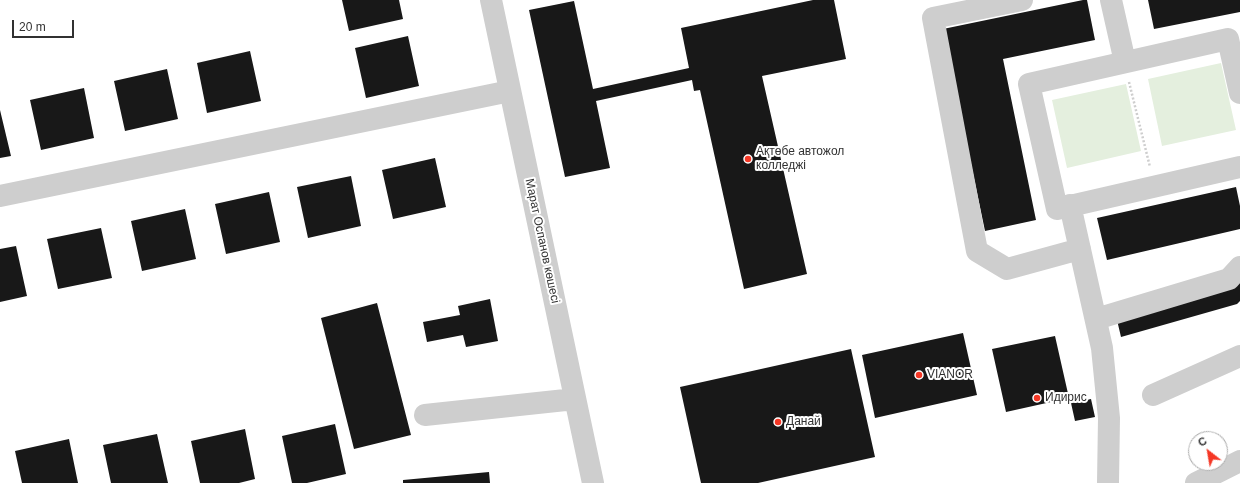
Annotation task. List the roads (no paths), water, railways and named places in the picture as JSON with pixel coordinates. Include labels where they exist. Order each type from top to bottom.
[{"type":"street","name":"Марат Оспанов көшесі","points":[[491,0],[593,483]]},
{"type":"street","points":[[1022,0],[933,18],[977,251],[1007,269],[1080,249]]},
{"type":"street","points":[[1111,0],[1124,62]]},
{"type":"street","points":[[1240,93],[1228,39],[1029,84],[1057,208],[1240,167]]},
{"type":"street","points":[[0,196],[510,90]]},
{"type":"street","points":[[1070,205],[1102,348],[1109,418],[1108,483]]},
{"type":"street","points":[[1096,319],[1229,279],[1240,267]]},
{"type":"street","points":[[1153,395],[1240,356]]},
{"type":"street","points":[[425,415],[575,400]]},
{"type":"street","points":[[1196,483],[1240,461]]},
{"type":"place","name":"Ақтөбе автожол колледжі","points":[[748,159]]},
{"type":"place","name":"VIANOR","points":[[919,375]]},
{"type":"place","name":"Идирис","points":[[1037,398]]},
{"type":"place","name":"Данай","points":[[778,422]]}]
